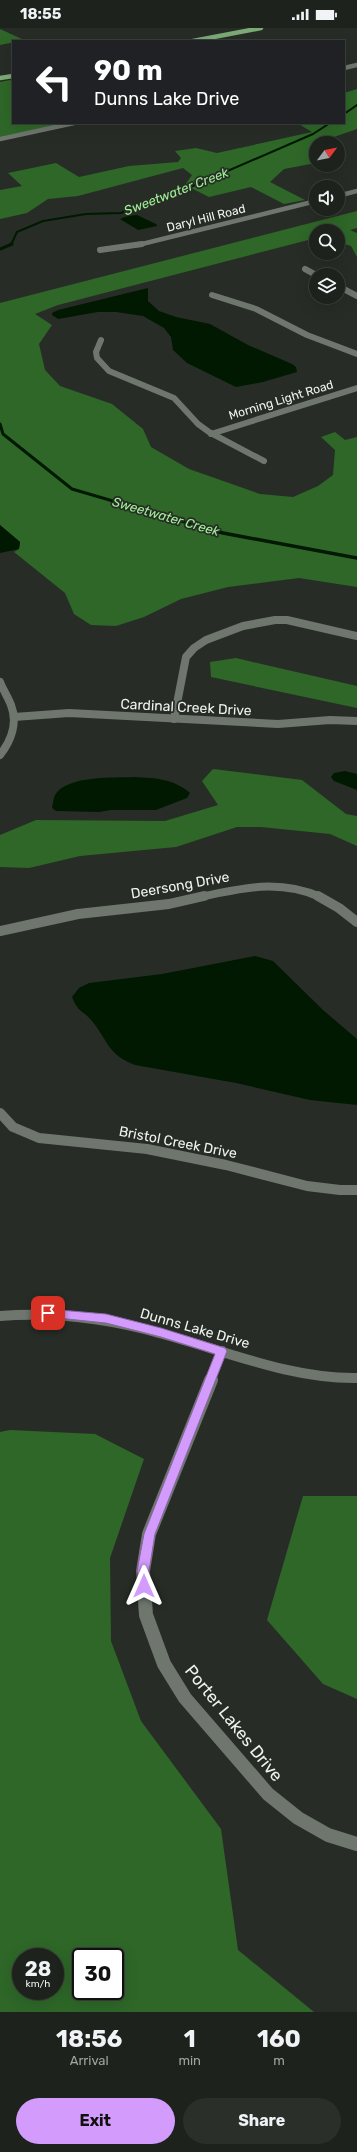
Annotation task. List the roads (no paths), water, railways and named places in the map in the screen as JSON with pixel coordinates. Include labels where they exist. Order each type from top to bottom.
[{"type":"main road","points":[[198,40],[261,28]]},
{"type":"main road","points":[[0,78],[12,76]]},
{"type":"street","points":[[345,68],[357,65]]},
{"type":"street","points":[[0,139],[69,124]]},
{"type":"street","points":[[345,194],[357,191]]},
{"type":"street","name":"Daryl Hill Road","points":[[100,250],[133,246],[309,203]]},
{"type":"street","points":[[305,270],[309,272]]},
{"type":"street","points":[[345,290],[357,296]]},
{"type":"street","points":[[212,295],[256,309],[307,335],[357,354]]},
{"type":"street","points":[[101,340],[96,352],[97,358],[101,365],[109,371],[174,398],[200,425],[211,434],[264,461]]},
{"type":"street","name":"Morning Light Road","points":[[211,434],[357,388]]},
{"type":"street","points":[[174,719],[186,657],[194,648],[206,640],[243,626],[275,620],[287,620],[357,636]]},
{"type":"street","points":[[0,682],[11,706],[14,717],[14,730],[8,745],[0,755]]},
{"type":"street","name":"Cardinal Creek Drive","points":[[14,717],[69,713],[278,724],[330,720],[357,721]]},
{"type":"street","name":"Deersong Drive","points":[[0,931],[27,927],[88,912],[138,908],[245,887],[272,886],[295,889],[315,895],[335,904],[357,922]]},
{"type":"street","name":"Bristol Creek Drive","points":[[0,1113],[15,1129],[34,1138],[57,1141],[98,1142],[166,1152],[289,1182],[321,1188],[357,1190]]},
{"type":"street","name":"Dunns Lake Drive","points":[[0,1316],[22,1313],[60,1313],[106,1318],[161,1332],[290,1370],[322,1376],[357,1378]]},
{"type":"street","name":"Porter Lakes Drive","points":[[222,1351],[150,1534],[143,1571],[146,1615],[164,1664],[185,1698],[268,1794],[298,1818],[328,1835],[357,1844]]},
{"type":"waterway","name":"Sweetwater Creek","points":[[345,113],[357,105]]},
{"type":"waterway","name":"Sweetwater Creek","points":[[11,244],[17,232],[43,221],[86,214],[121,213],[150,200],[179,192],[313,134],[328,124]]},
{"type":"waterway","name":"Sweetwater Creek","points":[[0,249],[11,244]]},
{"type":"waterway","name":"Sweetwater Creek","points":[[0,424],[3,434],[72,489],[205,528]]},
{"type":"waterway","name":"Sweetwater Creek","points":[[201,527],[223,533],[357,558]]}]
